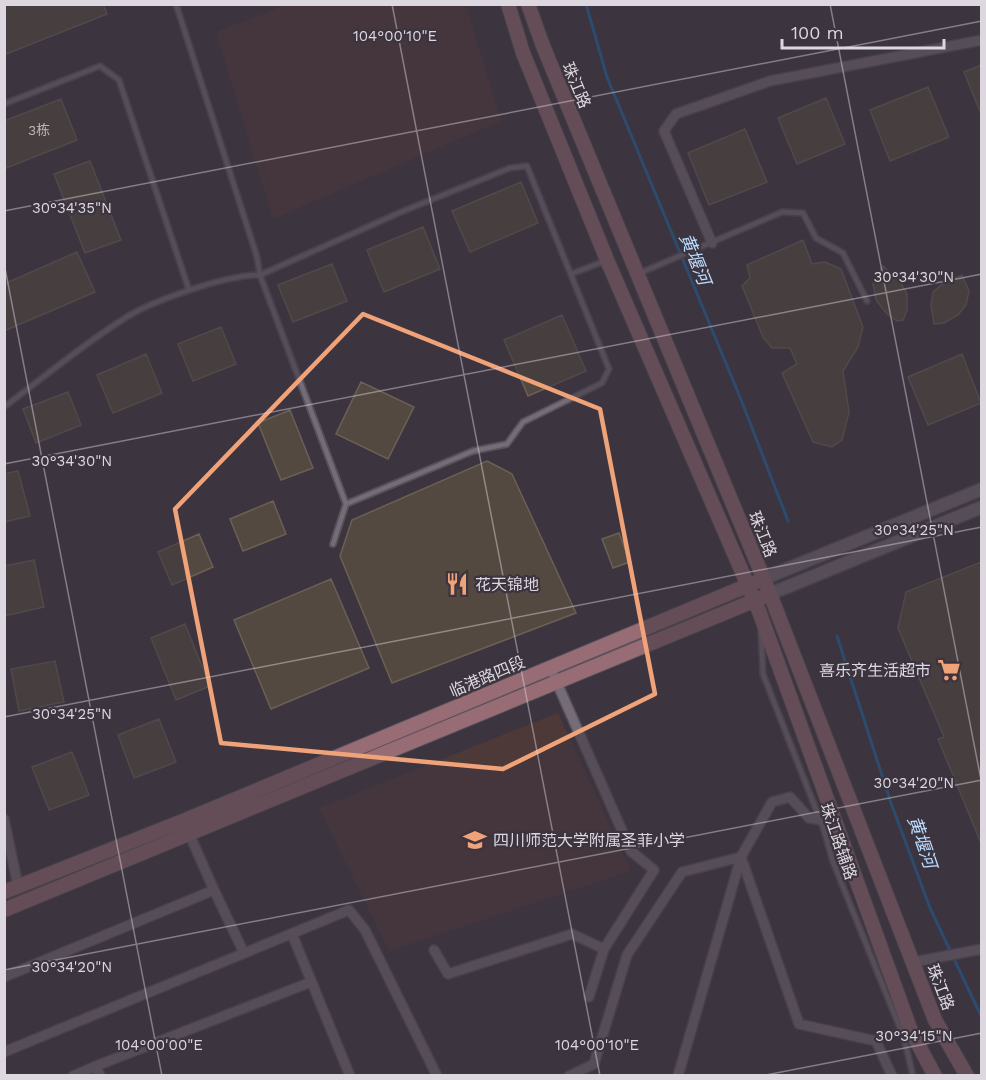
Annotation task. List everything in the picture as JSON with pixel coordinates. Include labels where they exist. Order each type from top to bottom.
[{"type":"main road","name":"珠江路","points":[[508,4],[523,53],[607,260],[757,606],[910,1031],[935,1076]]},
{"type":"main road","name":"珠江路","points":[[528,4],[543,46],[770,594],[935,1020],[967,1076]]},
{"type":"main road","name":"临港路四段","points":[[4,892],[183,821],[763,579]]},
{"type":"main road","name":"临港路四段","points":[[4,910],[557,682],[757,606],[770,594]]},
{"type":"street","points":[[712,243],[664,131],[676,114],[770,81],[981,40]]},
{"type":"street","name":"临港路四段","points":[[763,579],[981,489]]},
{"type":"street","name":"临港路四段","points":[[770,594],[981,507]]},
{"type":"street","points":[[550,667],[631,851],[654,870],[604,949],[589,997]]},
{"type":"street","points":[[678,1076],[741,857],[772,802],[790,797],[809,818],[820,820]]},
{"type":"street","points":[[4,819],[18,886]]},
{"type":"street","points":[[183,821],[244,954]]},
{"type":"street","points":[[596,1076],[594,1064],[627,955],[682,872],[741,857]]},
{"type":"street","points":[[741,857],[799,1024],[876,1041],[892,1076]]},
{"type":"street","points":[[4,977],[214,890]]},
{"type":"street","points":[[4,1052],[349,910],[355,915],[437,1076]]},
{"type":"street","points":[[292,934],[350,1076]]},
{"type":"street","points":[[434,950],[448,974],[572,934],[604,949]]},
{"type":"street","points":[[914,962],[981,949]]},
{"type":"street","points":[[74,1076],[98,1071],[311,982]]},
{"type":"street","points":[[569,1076],[594,1064]]},
{"type":"lane","points":[[176,4],[257,257],[260,275],[346,504],[333,544]]},
{"type":"lane","points":[[4,104],[100,66],[118,80],[189,290]]},
{"type":"lane","points":[[4,407],[123,318],[189,290],[243,275],[260,275],[412,208],[510,168],[527,166],[609,369],[602,383],[523,422],[507,444],[473,451],[346,504]]},
{"type":"lane","points":[[638,274],[782,212],[802,213],[816,238],[843,253],[867,301]]},
{"type":"lane","points":[[571,274],[607,260]]},
{"type":"lane","name":"珠江路辅路","points":[[757,606],[763,674],[820,820],[832,862],[904,1038],[913,1076]]},
{"type":"highlighted area","points":[[363,314],[600,409],[655,694],[503,769],[221,743],[175,509]]},
{"type":"shaded area","points":[[289,4],[466,5],[501,121],[273,219],[216,32]]},
{"type":"shaded area","name":"四川师范大学附属圣菲小学","points":[[558,713],[631,871],[389,951],[319,808]]},
{"type":"building","points":[[4,4],[103,4],[107,14],[4,55]]},
{"type":"building","points":[[981,65],[981,114],[964,72]]},
{"type":"building","points":[[928,87],[949,137],[890,161],[870,110]]},
{"type":"building","points":[[826,98],[845,144],[797,164],[778,118]]},
{"type":"building","points":[[61,99],[77,140],[4,169],[4,121]]},
{"type":"building","points":[[745,129],[767,182],[709,205],[688,153]]},
{"type":"building","points":[[90,161],[121,240],[85,253],[54,174]]},
{"type":"building","points":[[521,182],[538,223],[470,252],[452,211]]},
{"type":"building","points":[[423,227],[440,269],[384,292],[367,250]]},
{"type":"building","points":[[803,240],[812,264],[825,262],[841,269],[863,327],[858,347],[843,371],[849,412],[842,440],[832,447],[813,442],[782,373],[797,364],[790,348],[772,348],[763,337],[742,286],[750,278],[747,265]]},
{"type":"building","points":[[77,252],[95,292],[4,331],[4,284]]},
{"type":"building","points":[[332,264],[347,301],[293,322],[278,285]]},
{"type":"building","points":[[883,266],[900,282],[907,294],[907,310],[903,320],[897,321],[887,314],[876,300],[873,284]]},
{"type":"building","points":[[962,275],[969,291],[966,305],[958,315],[944,323],[934,324],[931,305],[933,292],[945,282]]},
{"type":"building","points":[[562,315],[586,371],[528,396],[504,340]]},
{"type":"building","points":[[221,327],[236,364],[193,381],[178,344]]},
{"type":"building","points":[[146,354],[162,393],[113,413],[97,375]]},
{"type":"building","points":[[962,354],[981,403],[928,425],[908,377]]},
{"type":"building","points":[[361,382],[414,407],[388,459],[336,434]]},
{"type":"building","points":[[68,392],[81,425],[36,443],[23,409]]},
{"type":"building","points":[[290,410],[313,468],[281,480],[258,423]]},
{"type":"building","name":"花天锦地","points":[[487,461],[512,474],[576,613],[392,683],[340,556],[352,520]]},
{"type":"building","points":[[18,471],[30,516],[4,522],[4,474]]},
{"type":"building","points":[[273,501],[286,534],[243,551],[230,519]]},
{"type":"building","points":[[619,533],[630,562],[613,568],[602,539]]},
{"type":"building","points":[[199,534],[213,567],[172,585],[158,552]]},
{"type":"building","points":[[34,560],[44,607],[4,616],[4,566]]},
{"type":"building","name":"喜乐齐生活超市","points":[[981,562],[981,843],[938,739],[944,737],[898,628],[906,592]]},
{"type":"building","points":[[331,579],[369,668],[271,709],[234,620]]},
{"type":"building","points":[[185,624],[210,686],[176,700],[151,638]]},
{"type":"building","points":[[55,661],[64,702],[19,711],[11,669]]},
{"type":"building","points":[[159,719],[176,762],[134,778],[118,735]]},
{"type":"building","points":[[72,752],[89,795],[49,810],[32,767]]},
{"type":"waterway","name":"黄堰河","points":[[586,4],[607,77],[742,402],[788,521]]},
{"type":"waterway","name":"黄堰河","points":[[837,636],[891,803],[930,908],[982,1018]]},
{"type":"place","name":"花天锦地","points":[[457,584]]},
{"type":"place","name":"喜乐齐生活超市","points":[[949,670]]},
{"type":"place","name":"四川师范大学附属圣菲小学","points":[[475,840]]}]
